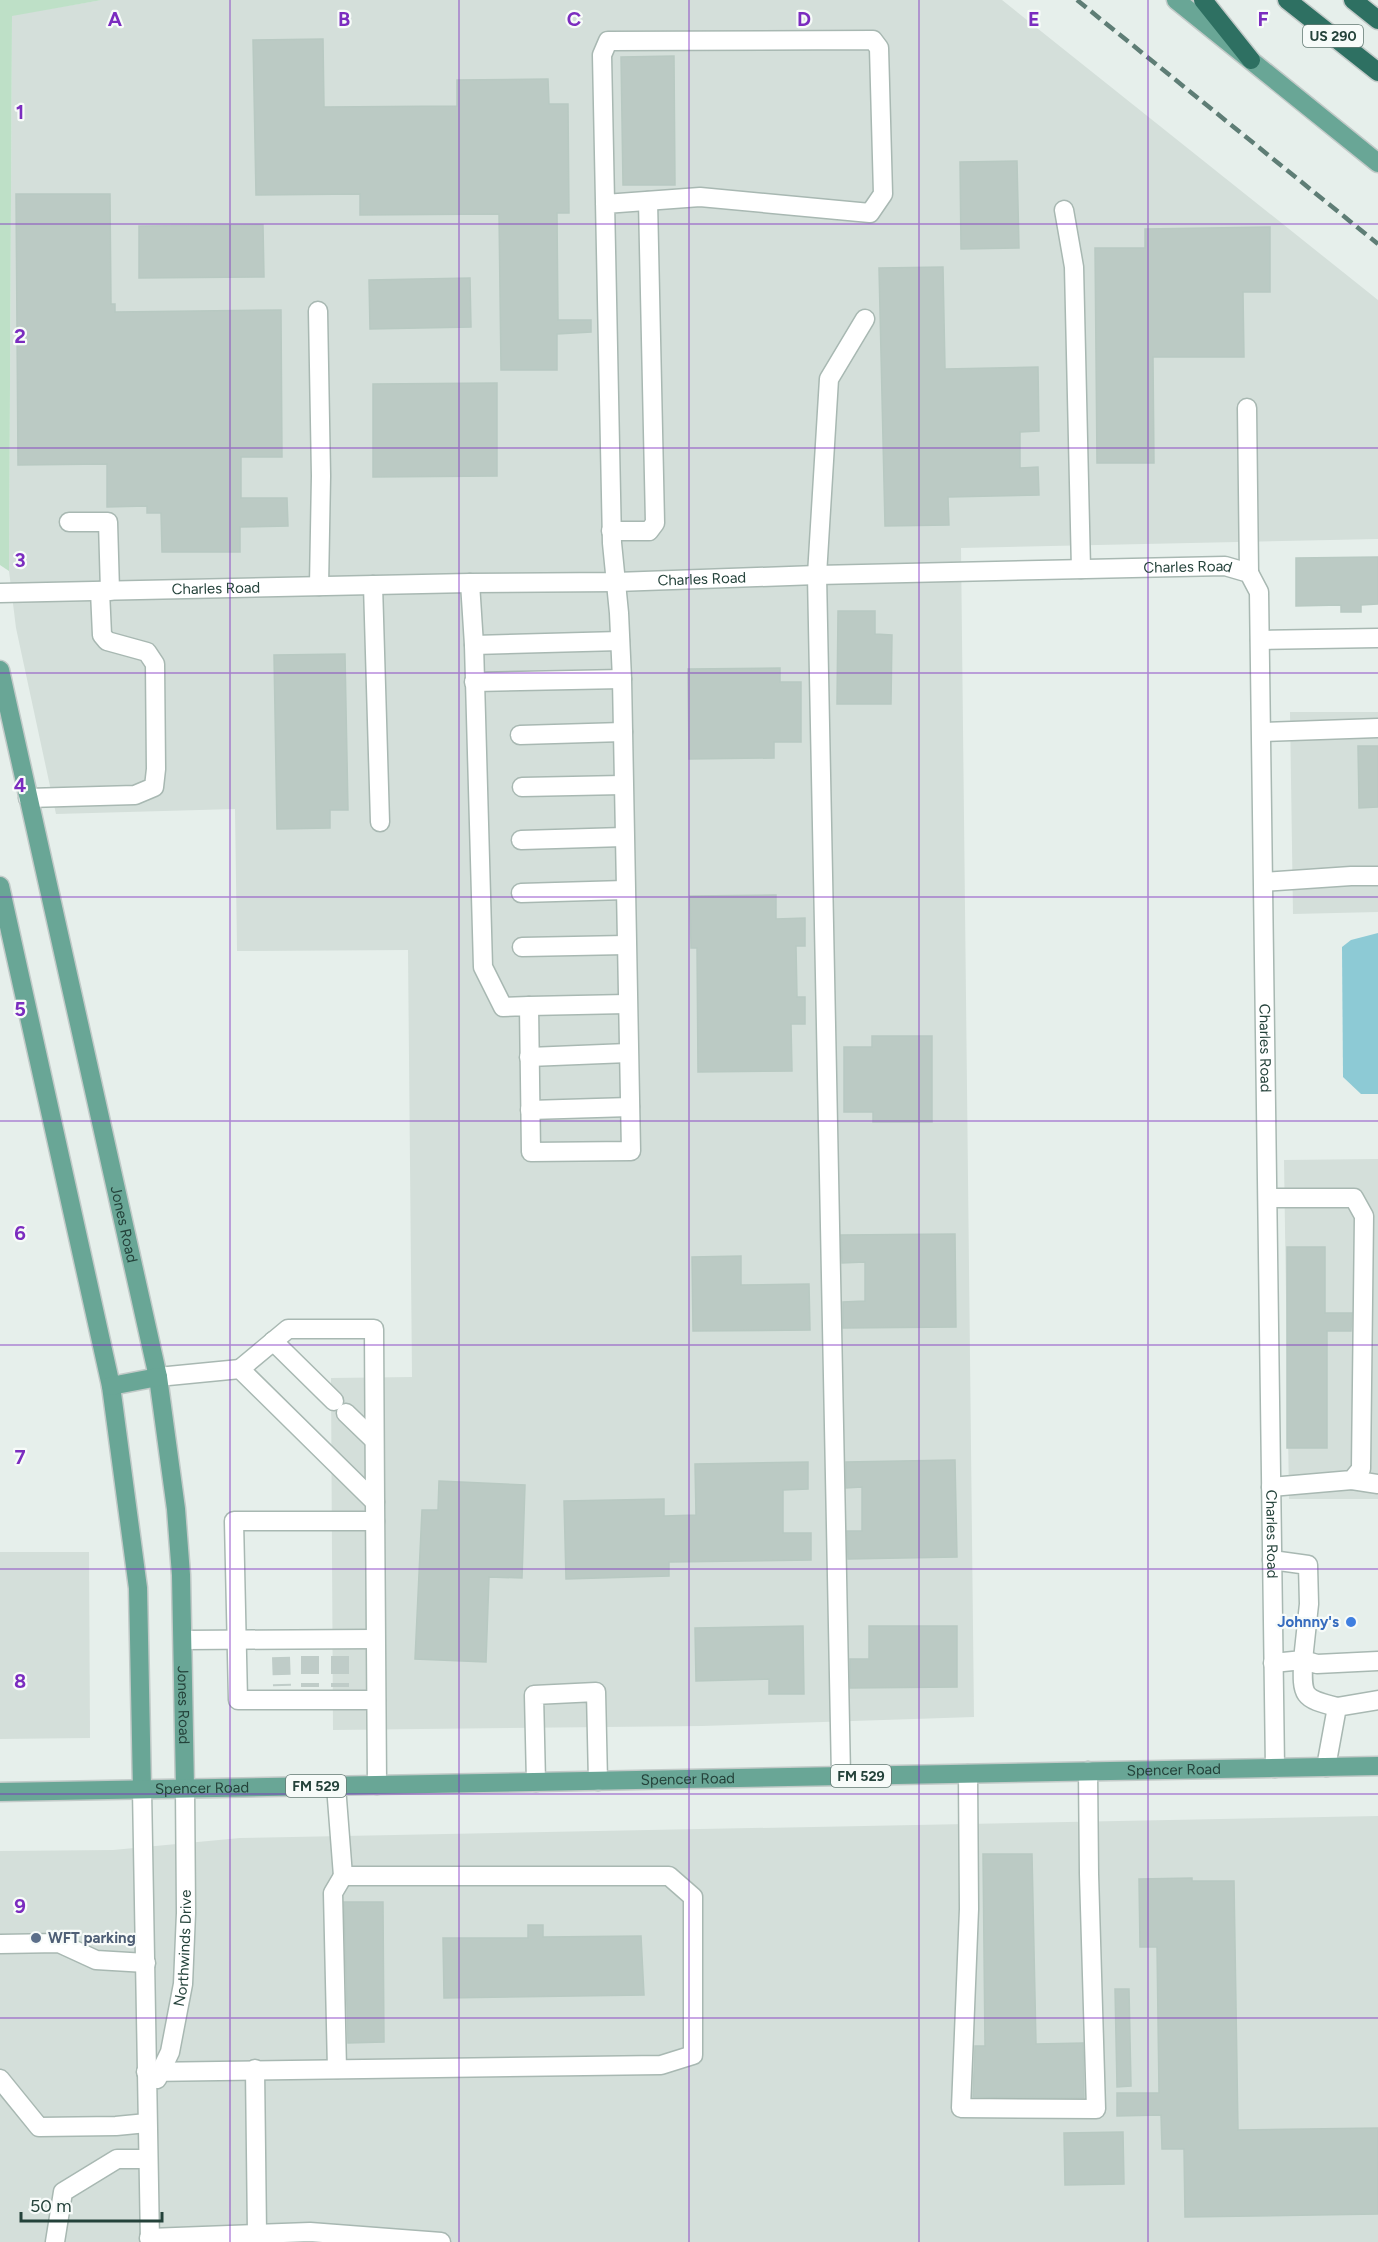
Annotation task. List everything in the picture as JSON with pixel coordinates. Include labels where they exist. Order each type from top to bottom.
[{"type":"highway","points":[[1203,0],[1251,60]]},
{"type":"highway","name":"US 290","points":[[1287,0],[1378,72]]},
{"type":"highway","points":[[1353,0],[1378,20]]},
{"type":"main road","points":[[1176,0],[1378,163]]},
{"type":"main road","name":"Jones Road","points":[[0,670],[158,1377],[176,1509],[184,1640],[185,1788]]},
{"type":"main road","points":[[0,886],[111,1386],[138,1588],[142,1789]]},
{"type":"main road","points":[[111,1386],[158,1377]]},
{"type":"main road","name":"Spencer Road","points":[[0,1792],[1378,1766]]},
{"type":"street","points":[[529,1006],[531,1152],[631,1151],[622,679],[611,531],[602,55],[608,41],[873,40],[879,48],[884,194],[870,213],[700,198],[605,204]]},
{"type":"street","points":[[611,531],[649,531],[655,523],[648,201]]},
{"type":"street","points":[[1064,210],[1074,267],[1081,569]]},
{"type":"street","points":[[318,311],[321,476],[319,586]]},
{"type":"street","points":[[842,1776],[817,575],[829,379],[865,319]]},
{"type":"street","points":[[1247,408],[1249,573]]},
{"type":"street","points":[[28,798],[135,795],[154,787],[156,769],[155,664],[147,652],[107,641],[102,635],[108,522],[69,522]]},
{"type":"street","name":"Charles Road","points":[[0,593],[616,582],[1225,566],[1249,573],[1259,592],[1275,1768]]},
{"type":"street","points":[[470,583],[474,645],[483,967],[503,1007],[627,1004]]},
{"type":"street","points":[[373,585],[380,822]]},
{"type":"street","points":[[1260,640],[1378,638]]},
{"type":"street","points":[[474,645],[620,641]]},
{"type":"street","points":[[474,682],[622,679]]},
{"type":"street","points":[[1262,732],[1378,728]]},
{"type":"street","points":[[520,735],[622,732]]},
{"type":"street","points":[[522,787],[623,785]]},
{"type":"street","points":[[521,840],[624,837]]},
{"type":"street","points":[[1263,882],[1378,876]]},
{"type":"street","points":[[521,893],[625,890]]},
{"type":"street","points":[[522,947],[626,945]]},
{"type":"street","points":[[530,1057],[628,1053]]},
{"type":"street","points":[[530,1110],[630,1107]]},
{"type":"street","points":[[1268,1198],[1354,1198],[1364,1216],[1361,1469],[1352,1480]]},
{"type":"street","points":[[158,1377],[240,1370],[288,1329],[374,1329],[377,1785]]},
{"type":"street","points":[[273,1341],[374,1440]]},
{"type":"street","points":[[240,1370],[375,1502]]},
{"type":"street","points":[[1271,1487],[1352,1480],[1378,1484]]},
{"type":"street","points":[[375,1521],[234,1521],[238,1700],[282,1693],[340,1693],[376,1700]]},
{"type":"street","points":[[1272,1560],[1308,1565],[1309,1604],[1303,1677],[1305,1693],[1311,1701],[1337,1707],[1378,1700]]},
{"type":"street","points":[[184,1640],[237,1640],[281,1648],[339,1648],[375,1639]]},
{"type":"street","points":[[1273,1663],[1303,1660],[1317,1664],[1378,1661]]},
{"type":"street","points":[[536,1782],[534,1695],[596,1692],[598,1781]]},
{"type":"street","points":[[1326,1767],[1337,1707]]},
{"type":"street","points":[[968,1774],[969,1909],[961,2108],[1096,2109],[1088,1771]]},
{"type":"street","points":[[336,1786],[343,1876],[333,1893],[337,2068]]},
{"type":"street","name":"Northwinds Drive","points":[[154,2071],[170,2052],[183,1984],[186,1913],[185,1788]]},
{"type":"street","name":"Northwinds Drive","points":[[142,1789],[146,1963],[154,2071],[146,2103],[149,2240]]},
{"type":"street","points":[[154,2071],[661,2064],[693,2055],[693,1897],[669,1876],[343,1876]]},
{"type":"street","points":[[0,1944],[59,1943],[96,1960],[146,1963]]},
{"type":"street","points":[[255,2070],[257,2234]]},
{"type":"street","points":[[0,2079],[39,2127],[116,2126],[147,2123]]},
{"type":"street","points":[[55,2242],[63,2192],[117,2159],[148,2159]]},
{"type":"street","points":[[149,2240],[310,2232],[441,2242]]},
{"type":"shaded area","points":[[102,0],[1002,0],[1378,300],[1378,539],[961,548],[974,1717],[702,1726],[333,1730],[331,1378],[412,1377],[408,950],[237,951],[235,809],[56,814],[16,628],[9,571],[12,15]]},
{"type":"shaded area","points":[[1290,712],[1378,712],[1378,912],[1293,914]]},
{"type":"shaded area","points":[[1378,1159],[1378,1499],[1289,1499],[1284,1160]]},
{"type":"shaded area","points":[[0,1552],[89,1552],[90,1738],[0,1739]]},
{"type":"shaded area","points":[[1378,1816],[1378,2242],[0,2242],[0,1851],[113,1850],[240,1838]]},
{"type":"green space","points":[[0,0],[102,0],[12,16],[9,571],[0,565]]},
{"type":"water","points":[[1378,933],[1378,1094],[1361,1094],[1343,1077],[1342,947],[1351,940]]},
{"type":"building","points":[[323,39],[324,107],[457,106],[457,80],[548,79],[549,104],[568,104],[569,213],[557,213],[558,320],[591,320],[591,332],[557,334],[557,370],[501,370],[499,214],[360,215],[360,194],[256,195],[253,40]]},
{"type":"building","points":[[674,56],[675,185],[623,185],[621,57]]},
{"type":"building","points":[[1017,161],[1019,248],[961,249],[960,162]]},
{"type":"building","points":[[16,194],[110,194],[111,304],[115,304],[115,312],[281,310],[282,457],[241,457],[241,498],[287,498],[288,526],[240,527],[240,552],[162,552],[161,513],[147,513],[147,506],[107,507],[107,464],[18,465]]},
{"type":"building","points":[[263,225],[264,277],[139,278],[139,226]]},
{"type":"building","points":[[1270,227],[1270,292],[1243,292],[1244,357],[1153,357],[1154,463],[1097,463],[1095,248],[1145,248],[1145,229]]},
{"type":"building","points":[[943,267],[945,369],[1038,367],[1039,431],[1020,432],[1020,468],[1038,467],[1039,495],[948,497],[949,525],[885,526],[879,268]]},
{"type":"building","points":[[470,278],[471,327],[370,329],[369,280]]},
{"type":"building","points":[[497,383],[497,476],[373,477],[373,384]]},
{"type":"building","points":[[1378,557],[1378,604],[1361,605],[1361,612],[1341,612],[1341,605],[1296,606],[1296,558]]},
{"type":"building","points":[[838,611],[875,611],[875,634],[892,635],[891,704],[837,704]]},
{"type":"building","points":[[345,654],[348,810],[330,810],[330,828],[277,829],[274,655]]},
{"type":"building","points":[[780,668],[780,682],[801,682],[801,742],[774,742],[774,758],[689,759],[688,669]]},
{"type":"building","points":[[1358,746],[1378,746],[1378,807],[1359,808]]},
{"type":"building","points":[[776,895],[776,919],[805,918],[805,946],[796,946],[797,997],[805,997],[805,1024],[791,1024],[792,1071],[698,1072],[697,948],[691,948],[690,896]]},
{"type":"building","points":[[872,1036],[932,1036],[932,1122],[873,1122],[873,1112],[844,1112],[844,1047],[872,1047]]},
{"type":"building","points":[[955,1234],[956,1327],[843,1328],[843,1302],[865,1301],[865,1262],[842,1263],[841,1235]]},
{"type":"building","points":[[1287,1247],[1325,1247],[1325,1313],[1352,1313],[1351,1331],[1327,1331],[1327,1448],[1287,1448]]},
{"type":"building","points":[[741,1256],[741,1285],[809,1284],[810,1330],[693,1331],[692,1257]]},
{"type":"building","points":[[955,1460],[957,1557],[848,1559],[847,1531],[862,1531],[862,1487],[846,1488],[846,1462]]},
{"type":"building","points":[[808,1462],[808,1489],[783,1490],[783,1533],[811,1533],[811,1560],[669,1562],[669,1576],[566,1579],[564,1501],[664,1499],[664,1516],[696,1515],[695,1464]]},
{"type":"building","points":[[439,1481],[525,1485],[522,1578],[489,1577],[486,1662],[415,1659],[422,1510],[438,1510]]},
{"type":"building","points":[[803,1626],[804,1694],[769,1694],[769,1679],[696,1681],[695,1628]]},
{"type":"building","points":[[869,1626],[957,1626],[957,1687],[850,1688],[850,1659],[869,1659]]},
{"type":"building","points":[[983,1854],[1032,1854],[1036,2044],[1083,2043],[1084,2098],[973,2097],[975,2046],[985,2046]]},
{"type":"building","points":[[1192,1878],[1192,1881],[1234,1881],[1238,2130],[1378,2128],[1378,2214],[1185,2217],[1184,2149],[1162,2149],[1161,2115],[1117,2116],[1117,2093],[1159,2093],[1157,1947],[1140,1947],[1139,1879]]},
{"type":"building","points":[[344,1902],[383,1902],[384,2042],[348,2043]]},
{"type":"building","points":[[528,1925],[543,1925],[543,1937],[641,1936],[644,1995],[444,1998],[443,1938],[528,1938]]},
{"type":"building","points":[[1115,1989],[1129,1989],[1131,2086],[1117,2087]]},
{"type":"building","points":[[1123,2132],[1124,2184],[1065,2185],[1064,2133]]},
{"type":"tunnel","points":[[310,1656],[310,1687]]},
{"type":"tunnel","points":[[340,1656],[340,1687]]},
{"type":"tunnel","points":[[281,1657],[282,1686]]},
{"type":"railway","points":[[1077,0],[1378,244]]},
{"type":"place","name":"Johnny's","points":[[1351,1622]]},
{"type":"place","name":"WFT parking","points":[[36,1938]]}]
